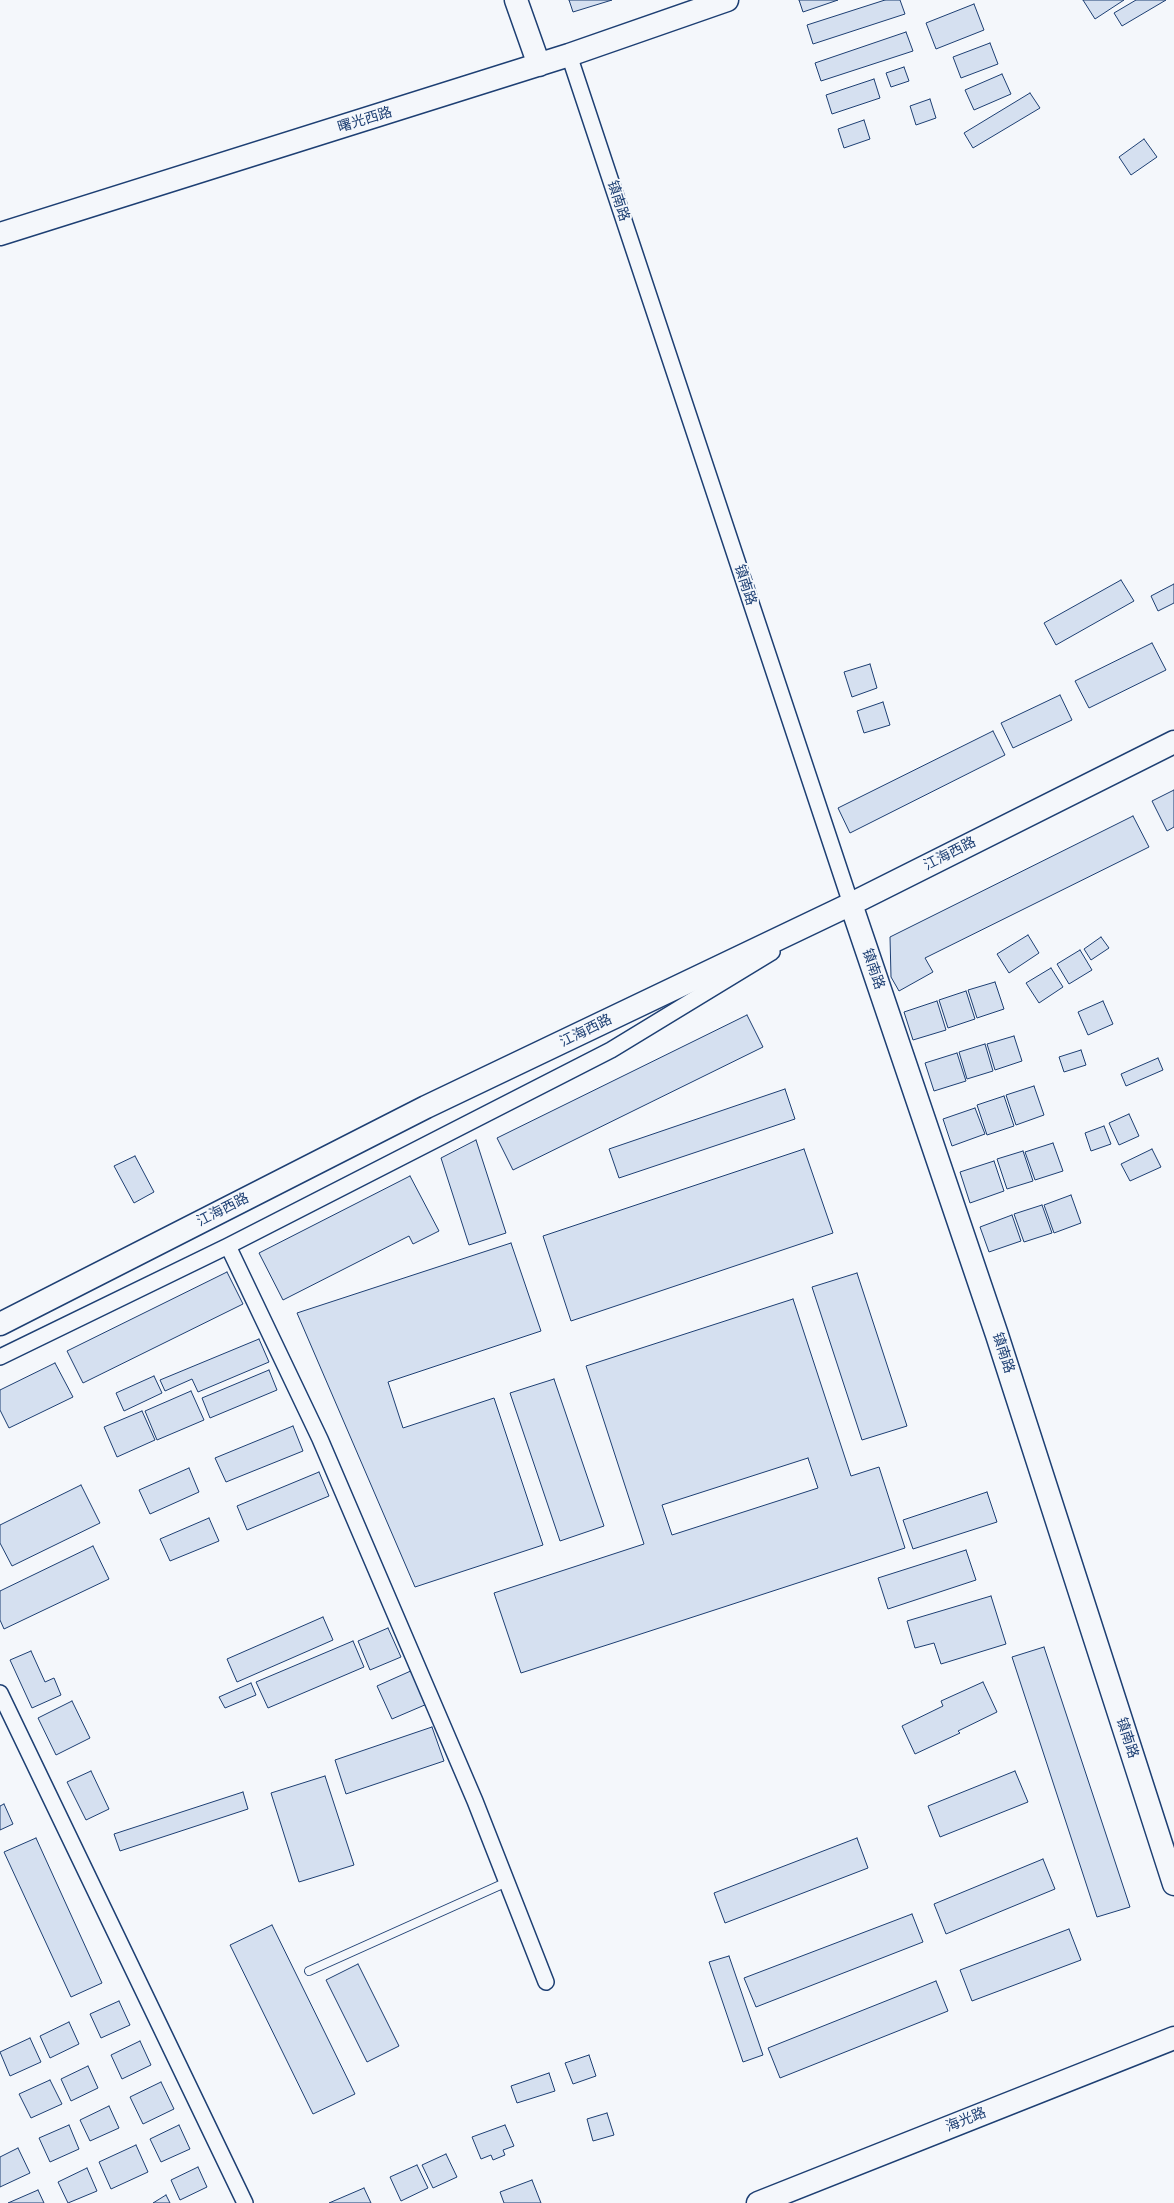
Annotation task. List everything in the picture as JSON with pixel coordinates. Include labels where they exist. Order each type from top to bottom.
[{"type":"street","points":[[516,0],[539,65]]},
{"type":"street","name":"曙光西路","points":[[0,234],[539,65],[727,0]]},
{"type":"street","name":"镇南路","points":[[569,55],[851,904],[997,1335],[1174,1884]]},
{"type":"street","name":"江海西路","points":[[0,1324],[426,1107],[851,904],[1174,742]]},
{"type":"street","points":[[0,1356],[228,1246],[612,1050],[851,904]]},
{"type":"street","points":[[228,1246],[320,1439],[467,1783],[546,1982]]},
{"type":"street","points":[[0,1693],[245,2203]]},
{"type":"street","name":"海光路","points":[[758,2203],[1174,2038]]},
{"type":"lane","points":[[309,1970],[507,1882]]},
{"type":"building","points":[[569,0],[612,0],[573,12]]},
{"type":"building","points":[[799,0],[838,0],[803,12]]},
{"type":"building","points":[[885,0],[900,0],[905,14],[813,44],[807,25]]},
{"type":"building","points":[[1083,0],[1124,0],[1095,19]]},
{"type":"building","points":[[1136,0],[1166,0],[1122,26],[1114,13]]},
{"type":"building","points":[[974,4],[984,30],[936,49],[926,23]]},
{"type":"building","points":[[906,32],[913,51],[821,81],[815,63]]},
{"type":"building","points":[[990,43],[998,64],[961,78],[953,57]]},
{"type":"building","points":[[904,67],[909,81],[891,87],[886,73]]},
{"type":"building","points":[[1002,74],[1011,94],[974,110],[965,90]]},
{"type":"building","points":[[874,79],[880,98],[832,114],[826,95]]},
{"type":"building","points":[[1030,93],[1040,108],[973,148],[964,133]]},
{"type":"building","points":[[930,99],[936,118],[916,125],[910,106]]},
{"type":"building","points":[[864,120],[870,139],[844,148],[838,129]]},
{"type":"building","points":[[1144,139],[1157,157],[1131,175],[1119,157]]},
{"type":"building","points":[[1121,580],[1134,601],[1056,645],[1044,623]]},
{"type":"building","points":[[1174,584],[1174,603],[1158,611],[1151,596]]},
{"type":"building","points":[[1152,643],[1166,670],[1089,708],[1075,681]]},
{"type":"building","points":[[870,664],[877,688],[852,697],[844,672]]},
{"type":"building","points":[[1060,695],[1072,720],[1013,748],[1001,723]]},
{"type":"building","points":[[883,702],[890,725],[864,733],[857,711]]},
{"type":"building","points":[[993,731],[1005,755],[850,833],[838,808]]},
{"type":"building","points":[[1174,790],[1174,827],[1167,831],[1152,801]]},
{"type":"building","points":[[1133,816],[1149,847],[925,958],[933,972],[899,991],[891,977],[890,937]]},
{"type":"building","points":[[1028,935],[1039,953],[1009,973],[997,954]]},
{"type":"building","points":[[1101,937],[1109,948],[1091,960],[1084,949]]},
{"type":"building","points":[[1080,950],[1092,970],[1069,984],[1057,964]]},
{"type":"building","points":[[1051,968],[1063,987],[1039,1003],[1026,983]]},
{"type":"building","points":[[995,982],[1004,1009],[977,1018],[968,990]]},
{"type":"building","points":[[966,991],[975,1019],[948,1028],[939,1000]]},
{"type":"building","points":[[937,1001],[946,1030],[913,1040],[904,1012]]},
{"type":"building","points":[[1103,1001],[1113,1024],[1088,1035],[1078,1012]]},
{"type":"building","points":[[747,1015],[763,1047],[513,1170],[497,1138]]},
{"type":"building","points":[[1014,1036],[1022,1061],[995,1070],[987,1044]]},
{"type":"building","points":[[985,1044],[993,1071],[967,1079],[959,1052]]},
{"type":"building","points":[[1081,1050],[1086,1065],[1064,1072],[1059,1057]]},
{"type":"building","points":[[957,1053],[966,1081],[934,1091],[925,1063]]},
{"type":"building","points":[[1158,1058],[1163,1070],[1126,1086],[1121,1074]]},
{"type":"building","points":[[1034,1086],[1044,1115],[1016,1125],[1006,1095]]},
{"type":"building","points":[[785,1089],[795,1119],[619,1178],[609,1149]]},
{"type":"building","points":[[1004,1096],[1014,1126],[987,1135],[977,1105]]},
{"type":"building","points":[[975,1108],[985,1134],[952,1146],[943,1119]]},
{"type":"building","points":[[1129,1114],[1139,1136],[1119,1145],[1109,1123]]},
{"type":"building","points":[[1104,1126],[1111,1144],[1091,1151],[1085,1133]]},
{"type":"building","points":[[476,1140],[506,1233],[469,1245],[441,1158]]},
{"type":"building","points":[[1053,1143],[1063,1171],[1035,1180],[1025,1152]]},
{"type":"building","points":[[804,1149],[833,1233],[571,1321],[543,1236]]},
{"type":"building","points":[[1152,1149],[1161,1167],[1130,1181],[1121,1164]]},
{"type":"building","points":[[1023,1151],[1033,1181],[1007,1189],[997,1159]]},
{"type":"building","points":[[135,1156],[154,1192],[134,1203],[114,1166]]},
{"type":"building","points":[[994,1161],[1004,1191],[970,1203],[960,1172]]},
{"type":"building","points":[[410,1176],[439,1231],[413,1244],[409,1236],[283,1300],[259,1253]]},
{"type":"building","points":[[1071,1195],[1081,1223],[1054,1233],[1044,1205]]},
{"type":"building","points":[[1042,1205],[1052,1233],[1024,1242],[1014,1214]]},
{"type":"building","points":[[1012,1215],[1021,1241],[989,1252],[980,1227]]},
{"type":"building","points":[[511,1243],[541,1331],[388,1382],[403,1428],[494,1398],[543,1545],[415,1587],[297,1313]]},
{"type":"building","points":[[227,1272],[243,1304],[83,1383],[67,1351]]},
{"type":"building","points":[[857,1273],[907,1426],[862,1440],[812,1287]]},
{"type":"building","points":[[793,1299],[851,1476],[879,1467],[905,1548],[521,1673],[494,1593],[644,1544],[586,1366]],"holes":[[[808,1458],[818,1488],[672,1535],[662,1505]]]},
{"type":"building","points":[[259,1339],[269,1362],[198,1392],[192,1379],[165,1391],[160,1380]]},
{"type":"building","points":[[55,1363],[73,1397],[9,1428],[0,1410],[0,1390]]},
{"type":"building","points":[[269,1370],[277,1390],[210,1418],[202,1398]]},
{"type":"building","points":[[154,1376],[162,1393],[124,1411],[116,1393]]},
{"type":"building","points":[[554,1379],[604,1526],[560,1541],[510,1393]]},
{"type":"building","points":[[191,1391],[204,1420],[157,1440],[145,1411]]},
{"type":"building","points":[[142,1411],[155,1440],[117,1457],[104,1427]]},
{"type":"building","points":[[293,1426],[303,1451],[226,1482],[215,1458]]},
{"type":"building","points":[[189,1468],[199,1492],[150,1514],[139,1490]]},
{"type":"building","points":[[319,1472],[329,1496],[247,1530],[237,1506]]},
{"type":"building","points":[[81,1485],[100,1523],[12,1566],[0,1543],[0,1525]]},
{"type":"building","points":[[987,1492],[997,1522],[913,1549],[903,1520]]},
{"type":"building","points":[[209,1518],[219,1541],[170,1561],[160,1539]]},
{"type":"building","points":[[93,1546],[109,1579],[4,1629],[0,1620],[0,1591]]},
{"type":"building","points":[[966,1550],[976,1580],[888,1609],[878,1578]]},
{"type":"building","points":[[991,1596],[1006,1644],[941,1664],[934,1643],[915,1648],[907,1621]]},
{"type":"building","points":[[323,1617],[333,1640],[237,1682],[227,1659]]},
{"type":"building","points":[[388,1628],[401,1657],[370,1670],[358,1641]]},
{"type":"building","points":[[353,1641],[364,1667],[268,1708],[256,1682]]},
{"type":"building","points":[[1044,1647],[1130,1907],[1097,1917],[1012,1657]]},
{"type":"building","points":[[31,1651],[45,1682],[54,1678],[61,1695],[32,1708],[10,1660]]},
{"type":"building","points":[[413,1670],[427,1704],[392,1719],[377,1686]]},
{"type":"building","points":[[983,1682],[997,1712],[958,1731],[960,1733],[915,1754],[902,1726],[943,1706],[941,1701]]},
{"type":"building","points":[[251,1683],[256,1695],[225,1708],[219,1697]]},
{"type":"building","points":[[72,1701],[90,1738],[56,1755],[38,1718]]},
{"type":"building","points":[[432,1727],[444,1761],[346,1794],[335,1760]]},
{"type":"building","points":[[91,1771],[109,1809],[86,1820],[67,1782]]},
{"type":"building","points":[[1015,1771],[1028,1802],[940,1837],[928,1806]]},
{"type":"building","points":[[325,1776],[354,1865],[299,1882],[271,1793]]},
{"type":"building","points":[[243,1792],[248,1809],[120,1851],[114,1834]]},
{"type":"building","points":[[4,1804],[13,1824],[0,1830],[0,1806]]},
{"type":"building","points":[[36,1838],[102,1983],[71,1997],[4,1852]]},
{"type":"building","points":[[857,1838],[868,1868],[725,1923],[714,1893]]},
{"type":"building","points":[[1043,1859],[1055,1889],[946,1934],[934,1904]]},
{"type":"building","points":[[912,1914],[923,1942],[756,2007],[744,1978]]},
{"type":"building","points":[[272,1925],[355,2094],[313,2114],[230,1945]]},
{"type":"building","points":[[1069,1929],[1081,1960],[972,2001],[960,1970]]},
{"type":"building","points":[[729,1956],[763,2055],[743,2062],[709,1962]]},
{"type":"building","points":[[358,1964],[399,2046],[367,2062],[326,1980]]},
{"type":"building","points":[[936,1981],[948,2011],[780,2078],[768,2048]]},
{"type":"building","points":[[119,2001],[130,2025],[101,2038],[90,2014]]},
{"type":"building","points":[[69,2022],[79,2044],[50,2058],[40,2036]]},
{"type":"building","points":[[30,2038],[41,2062],[10,2076],[0,2052]]},
{"type":"building","points":[[140,2041],[151,2065],[122,2079],[111,2055]]},
{"type":"building","points":[[589,2055],[596,2076],[573,2084],[565,2063]]},
{"type":"building","points":[[88,2066],[98,2088],[71,2101],[61,2079]]},
{"type":"building","points":[[549,2073],[555,2091],[517,2103],[511,2086]]},
{"type":"building","points":[[50,2080],[62,2104],[31,2118],[19,2094]]},
{"type":"building","points":[[161,2082],[174,2109],[143,2124],[130,2097]]},
{"type":"building","points":[[109,2106],[119,2128],[90,2141],[80,2120]]},
{"type":"building","points":[[607,2113],[614,2135],[593,2141],[587,2119]]},
{"type":"building","points":[[69,2125],[79,2149],[50,2162],[39,2138]]},
{"type":"building","points":[[179,2125],[190,2149],[161,2162],[150,2139]]},
{"type":"building","points":[[505,2125],[514,2146],[503,2150],[505,2155],[493,2160],[491,2155],[481,2159],[472,2137]]},
{"type":"building","points":[[136,2145],[148,2172],[111,2189],[99,2162]]},
{"type":"building","points":[[18,2148],[30,2173],[0,2187],[0,2157]]},
{"type":"building","points":[[446,2154],[457,2177],[433,2188],[422,2165]]},
{"type":"building","points":[[417,2165],[428,2188],[401,2201],[390,2177]]},
{"type":"building","points":[[198,2167],[207,2187],[180,2200],[171,2180]]},
{"type":"building","points":[[87,2168],[97,2191],[68,2203],[58,2182]]},
{"type":"building","points":[[532,2180],[541,2203],[504,2203],[500,2192]]},
{"type":"building","points":[[364,2188],[371,2203],[329,2203]]},
{"type":"building","points":[[38,2190],[44,2203],[8,2203]]},
{"type":"building","points":[[166,2195],[170,2203],[153,2203]]}]
